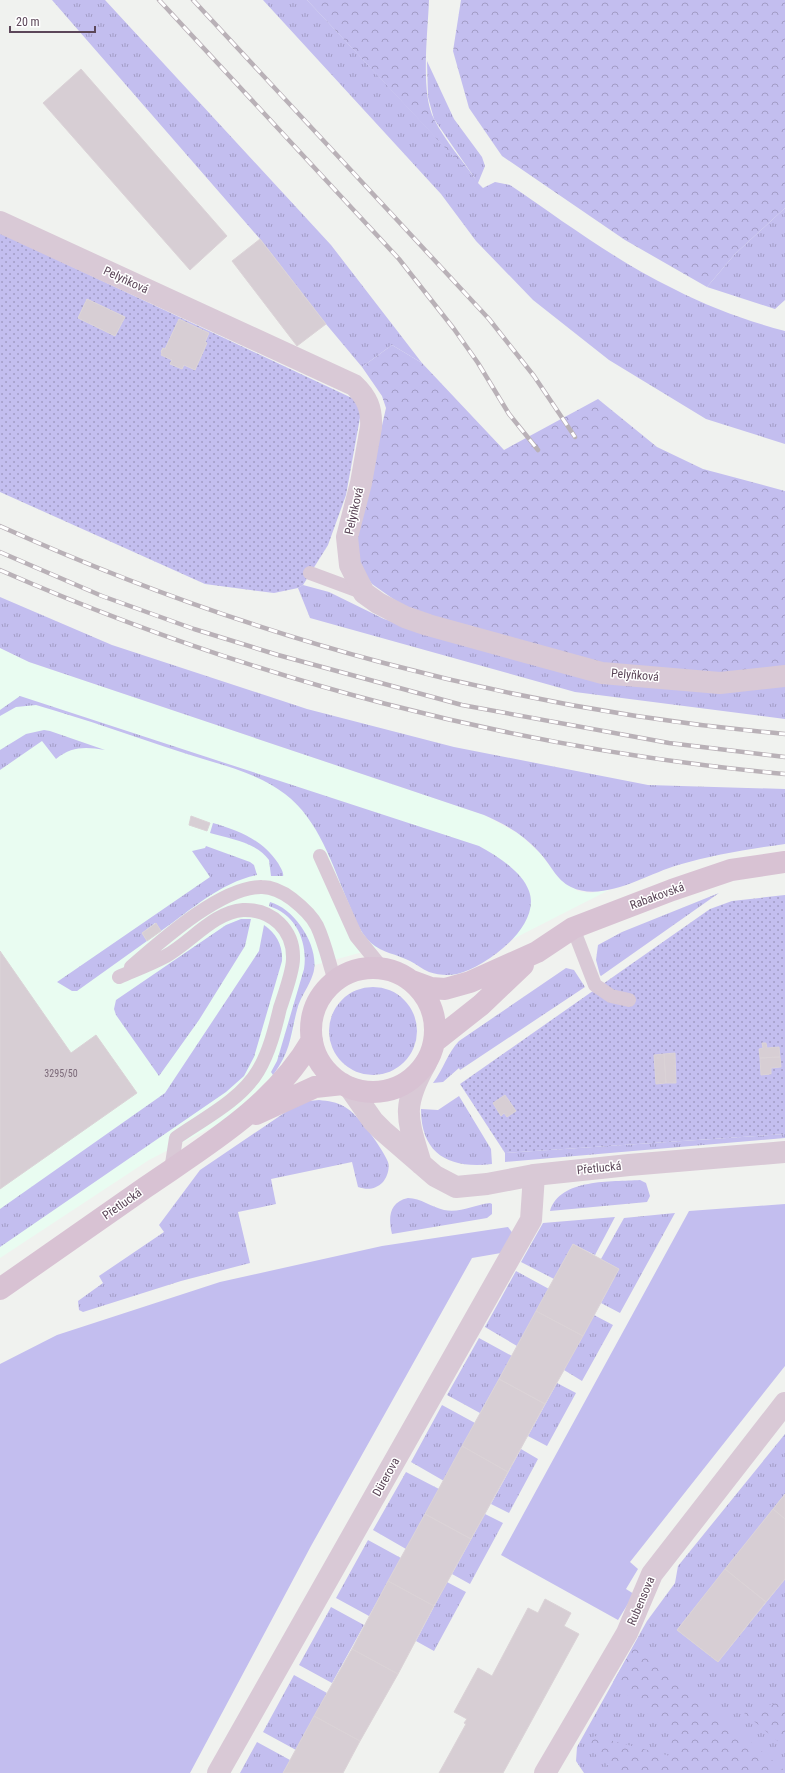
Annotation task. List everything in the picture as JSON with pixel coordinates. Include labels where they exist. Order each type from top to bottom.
[{"type":"main road","name":"Rabakovská","points":[[412,981],[431,988],[444,989],[491,974],[537,952],[573,928],[672,890],[731,870],[785,862]]},
{"type":"main road","name":"Rabakovská","points":[[434,1042],[481,1005],[537,952]]},
{"type":"main road","name":"Přetlucká","points":[[244,1119],[315,1087],[347,1086],[370,1092],[391,1090],[411,1079],[426,1063],[434,1042],[435,1026],[431,1008],[423,992],[412,981],[398,973],[382,968],[360,969],[342,976],[323,994],[314,1011],[312,1020],[312,1040],[314,1050],[323,1067],[347,1086]]},
{"type":"main road","name":"Přetlucká","points":[[0,1289],[244,1119],[280,1083],[304,1055],[312,1040]]},
{"type":"street","name":"Pelyňková","points":[[0,222],[354,385],[361,392],[368,402],[371,427],[361,482],[347,537],[350,565],[364,593],[378,604],[422,623],[591,671],[720,683],[785,676]]},
{"type":"street","name":"Přetlucká","points":[[421,1164],[410,1129],[408,1103],[414,1084],[426,1063]]},
{"type":"street","name":"Přetlucká","points":[[347,1086],[373,1121],[441,1180],[456,1187],[481,1185],[534,1175],[629,1165],[785,1152]]},
{"type":"street","name":"Dürerova","points":[[218,1773],[531,1220],[534,1175]]},
{"type":"street","name":"Rubensova","points":[[545,1773],[627,1633],[652,1574],[785,1403]]},
{"type":"lane","points":[[310,573],[364,593]]},
{"type":"lane","points":[[320,856],[356,936],[382,968]]},
{"type":"lane","points":[[171,1170],[176,1138],[231,1100],[258,1072],[277,1021],[294,959],[291,942],[283,926],[272,916],[244,910],[233,912],[214,922],[167,955],[119,977],[158,943],[210,906],[243,889],[262,887],[283,892],[301,905],[317,925],[335,981]]},
{"type":"lane","points":[[573,928],[595,985],[611,996],[630,1000]]},
{"type":"shaded area","points":[[0,648],[29,662],[484,815],[519,834],[540,853],[558,877],[578,891],[590,893],[609,890],[513,939],[474,967],[458,974],[449,975],[433,973],[408,960],[378,948],[315,965],[311,980],[304,992],[297,1010],[292,1036],[283,1061],[273,1075],[245,1103],[226,1120],[149,1160],[0,1258]]},
{"type":"green space","points":[[52,0],[105,0],[331,245],[422,363],[392,345],[362,367],[326,324],[260,239]]},
{"type":"green space","points":[[263,0],[307,0],[476,180],[434,119],[428,97],[427,61],[454,119],[482,157],[485,166],[478,183],[483,188],[495,182],[510,185],[590,240],[652,278],[714,308],[785,331],[785,444],[706,419],[609,360],[533,300],[476,241],[441,194]]},
{"type":"green space","points":[[307,0],[429,0],[426,78],[430,108],[434,119],[444,135],[478,183]]},
{"type":"green space","points":[[461,0],[785,0],[785,208],[735,254],[707,287],[625,240],[502,156],[469,108],[453,51]]},
{"type":"green space","points":[[785,208],[785,300],[775,309],[707,287],[735,254]]},
{"type":"green space","points":[[0,233],[354,399],[361,412],[346,495],[328,545],[303,585],[298,588],[274,593],[205,584],[0,492]],"holes":[[[87,299],[125,317],[115,336],[78,318]],[[179,319],[209,333],[205,342],[207,343],[195,370],[184,365],[182,369],[170,364],[172,360],[162,355],[161,351],[163,348],[165,349]]]},
{"type":"green space","points":[[392,345],[422,363],[504,450],[598,399],[657,447],[703,469],[785,491],[785,669],[721,675],[596,665],[428,618],[399,603],[372,584],[363,571],[357,558],[358,531],[386,408],[382,396],[362,367]]},
{"type":"green space","points":[[303,585],[329,592],[384,619],[583,677],[785,683],[785,719],[575,692],[310,618],[298,588]]},
{"type":"green space","points":[[0,597],[112,645],[307,709],[454,747],[648,785],[785,789],[785,844],[691,861],[625,885],[597,892],[584,891],[571,887],[557,876],[543,856],[521,835],[507,826],[484,815],[29,662],[0,648]]},
{"type":"green space","points":[[20,696],[479,846],[508,865],[526,884],[529,891],[531,904],[527,918],[520,931],[509,943],[482,963],[469,970],[454,975],[443,975],[429,972],[412,962],[380,949],[367,939],[357,924],[330,858],[316,830],[307,816],[297,805],[274,786],[236,769],[36,705],[16,707],[0,716],[0,710]]},
{"type":"green space","points":[[44,730],[105,750],[79,748],[56,759],[42,741],[0,770],[0,750],[26,734]]},
{"type":"green space","points":[[213,823],[232,829],[257,842],[278,863],[283,876],[271,876],[269,860],[257,849],[242,842],[210,833]]},
{"type":"green space","points":[[206,846],[250,862],[254,865],[257,875],[219,890],[161,931],[155,923],[142,933],[147,941],[77,991],[72,991],[57,982],[210,877],[192,851],[205,848]]},
{"type":"green space","points":[[719,893],[601,976],[600,975],[596,960],[598,945],[622,932]]},
{"type":"green space","points":[[785,895],[785,1134],[505,1153],[460,1084],[710,909],[732,901]]},
{"type":"green space","points":[[270,902],[280,906],[297,921],[310,942],[315,964],[311,979],[298,1005],[287,1051],[273,1075],[271,1072],[277,1061],[304,969],[305,959],[302,940],[298,931],[287,916],[279,910],[269,906]]},
{"type":"green space","points":[[241,919],[251,919],[245,946],[199,1020],[159,1076],[116,1015],[114,1009],[116,1000],[226,925]]},
{"type":"green space","points":[[264,925],[276,936],[280,945],[282,961],[254,1057],[244,1076],[226,1092],[0,1247],[0,1209],[165,1093],[259,951]]},
{"type":"green space","points":[[566,968],[574,970],[585,987],[460,1070],[459,1068],[443,1082],[433,1083],[455,1045],[459,1041]]},
{"type":"green space","points":[[373,987],[390,990],[404,1000],[414,1014],[417,1031],[414,1048],[404,1062],[390,1072],[373,1075],[356,1072],[342,1062],[332,1048],[329,1031],[332,1014],[342,1000],[356,990]]},
{"type":"green space","points":[[459,1096],[491,1149],[492,1164],[463,1164],[451,1161],[441,1156],[432,1148],[426,1138],[422,1125],[421,1109],[438,1110]]},
{"type":"green space","points":[[309,1101],[329,1101],[345,1107],[363,1124],[376,1141],[389,1165],[387,1175],[380,1185],[371,1189],[358,1187],[352,1162],[271,1179],[276,1204],[238,1212],[250,1263],[181,1281],[83,1312],[79,1310],[78,1301],[103,1283],[99,1276],[164,1232],[159,1225],[200,1170],[293,1107]]},
{"type":"green space","points":[[785,1134],[785,1138],[505,1162],[505,1153]]},
{"type":"green space","points":[[640,1180],[646,1183],[650,1196],[647,1202],[550,1211],[556,1200],[564,1193],[575,1187],[602,1182]]},
{"type":"green space","points":[[408,1198],[417,1199],[439,1209],[450,1211],[462,1210],[490,1203],[492,1204],[492,1214],[487,1218],[392,1234],[390,1222],[391,1212],[397,1203]]},
{"type":"green space","points":[[785,1204],[785,1366],[630,1562],[638,1569],[626,1589],[634,1594],[618,1620],[501,1555],[689,1211]]},
{"type":"green space","points":[[675,1213],[620,1313],[601,1303],[619,1269],[601,1259],[624,1218]]},
{"type":"green space","points":[[615,1217],[595,1255],[573,1244],[554,1279],[521,1262],[543,1223]]},
{"type":"green space","points":[[508,1227],[514,1235],[501,1253],[472,1258],[311,1546],[190,1773],[0,1773],[0,1364],[57,1335],[220,1282],[382,1246]]},
{"type":"green space","points":[[516,1271],[549,1289],[517,1346],[485,1327]]},
{"type":"green space","points":[[594,1315],[613,1325],[582,1381],[564,1370]]},
{"type":"green space","points":[[479,1338],[512,1356],[480,1413],[447,1395]]},
{"type":"green space","points":[[557,1383],[576,1393],[547,1446],[528,1436]]},
{"type":"green space","points":[[442,1405],[475,1423],[444,1481],[411,1462]]},
{"type":"green space","points":[[785,1434],[785,1494],[677,1630],[718,1662],[785,1579],[785,1773],[584,1773],[576,1761],[577,1747],[647,1621],[675,1583],[678,1566]]},
{"type":"green space","points":[[521,1449],[538,1459],[509,1513],[491,1504]]},
{"type":"green space","points":[[406,1472],[439,1489],[406,1549],[373,1530]]},
{"type":"green space","points":[[485,1514],[503,1523],[470,1584],[452,1574]]},
{"type":"green space","points":[[368,1540],[401,1558],[369,1616],[336,1598]]},
{"type":"green space","points":[[447,1582],[466,1592],[434,1651],[416,1641]]},
{"type":"green space","points":[[331,1607],[364,1625],[332,1683],[299,1665]]},
{"type":"green space","points":[[635,1644],[785,1771],[785,1773],[616,1773],[588,1747],[594,1736],[670,1756],[672,1735],[613,1682]]},
{"type":"green space","points":[[294,1675],[327,1693],[296,1750],[263,1732]]},
{"type":"green space","points":[[785,1700],[785,1747],[744,1713]]},
{"type":"green space","points":[[257,1742],[290,1760],[283,1773],[240,1773]]},
{"type":"building","points":[[81,69],[227,236],[190,270],[43,103]]},
{"type":"building","points":[[260,239],[326,324],[297,346],[232,261]]},
{"type":"building","points":[[87,299],[125,317],[115,336],[78,318]]},
{"type":"building","points":[[179,319],[209,333],[205,342],[207,343],[195,370],[184,365],[182,369],[170,364],[172,360],[161,355],[163,348],[165,349]]},
{"type":"building","points":[[191,816],[210,823],[207,831],[189,825]]},
{"type":"building","points":[[156,923],[161,931],[147,941],[142,933]]},
{"type":"building","points":[[0,951],[71,1053],[96,1035],[137,1093],[0,1189]]},
{"type":"building","points":[[762,1043],[766,1043],[767,1048],[779,1047],[780,1057],[760,1058],[759,1049],[763,1048]]},
{"type":"building","points":[[675,1053],[676,1083],[666,1083],[664,1054]]},
{"type":"building","points":[[664,1054],[666,1083],[656,1084],[654,1055]]},
{"type":"building","points":[[780,1057],[781,1067],[771,1068],[771,1074],[761,1075],[760,1058]]},
{"type":"building","points":[[505,1095],[516,1111],[507,1117],[504,1113],[501,1116],[493,1103]]},
{"type":"building","points":[[573,1244],[619,1269],[583,1336],[536,1311]]},
{"type":"building","points":[[536,1311],[583,1336],[545,1404],[499,1379]]},
{"type":"building","points":[[499,1379],[545,1404],[508,1472],[462,1446]]},
{"type":"building","points":[[462,1446],[508,1472],[471,1539],[425,1514]]},
{"type":"building","points":[[785,1494],[785,1519],[773,1509]]},
{"type":"building","points":[[773,1509],[785,1519],[785,1579],[766,1602],[725,1569]]},
{"type":"building","points":[[425,1514],[471,1539],[434,1606],[388,1581]]},
{"type":"building","points":[[725,1569],[766,1602],[718,1662],[677,1630]]},
{"type":"building","points":[[388,1581],[434,1606],[398,1674],[352,1649]]},
{"type":"building","points":[[545,1599],[571,1613],[564,1626],[579,1634],[503,1773],[439,1773],[466,1724],[464,1723],[467,1719],[454,1712],[478,1668],[492,1676],[528,1608],[538,1613]]},
{"type":"building","points":[[352,1649],[398,1674],[360,1741],[314,1716]]},
{"type":"building","points":[[314,1716],[360,1741],[343,1773],[283,1773]]},
{"type":"railway","points":[[159,0],[399,259],[454,329],[478,363],[509,414],[538,450]]},
{"type":"railway","points":[[193,0],[489,319],[534,376],[575,437]]},
{"type":"railway","points":[[0,526],[94,566],[189,602],[286,635],[384,663],[483,687],[583,707],[684,723],[785,734]]},
{"type":"railway","points":[[0,552],[102,596],[194,629],[278,655],[462,705],[669,743],[785,757]]},
{"type":"railway","points":[[0,570],[94,609],[189,644],[286,676],[384,704],[483,727],[583,747],[684,763],[785,774]]}]
